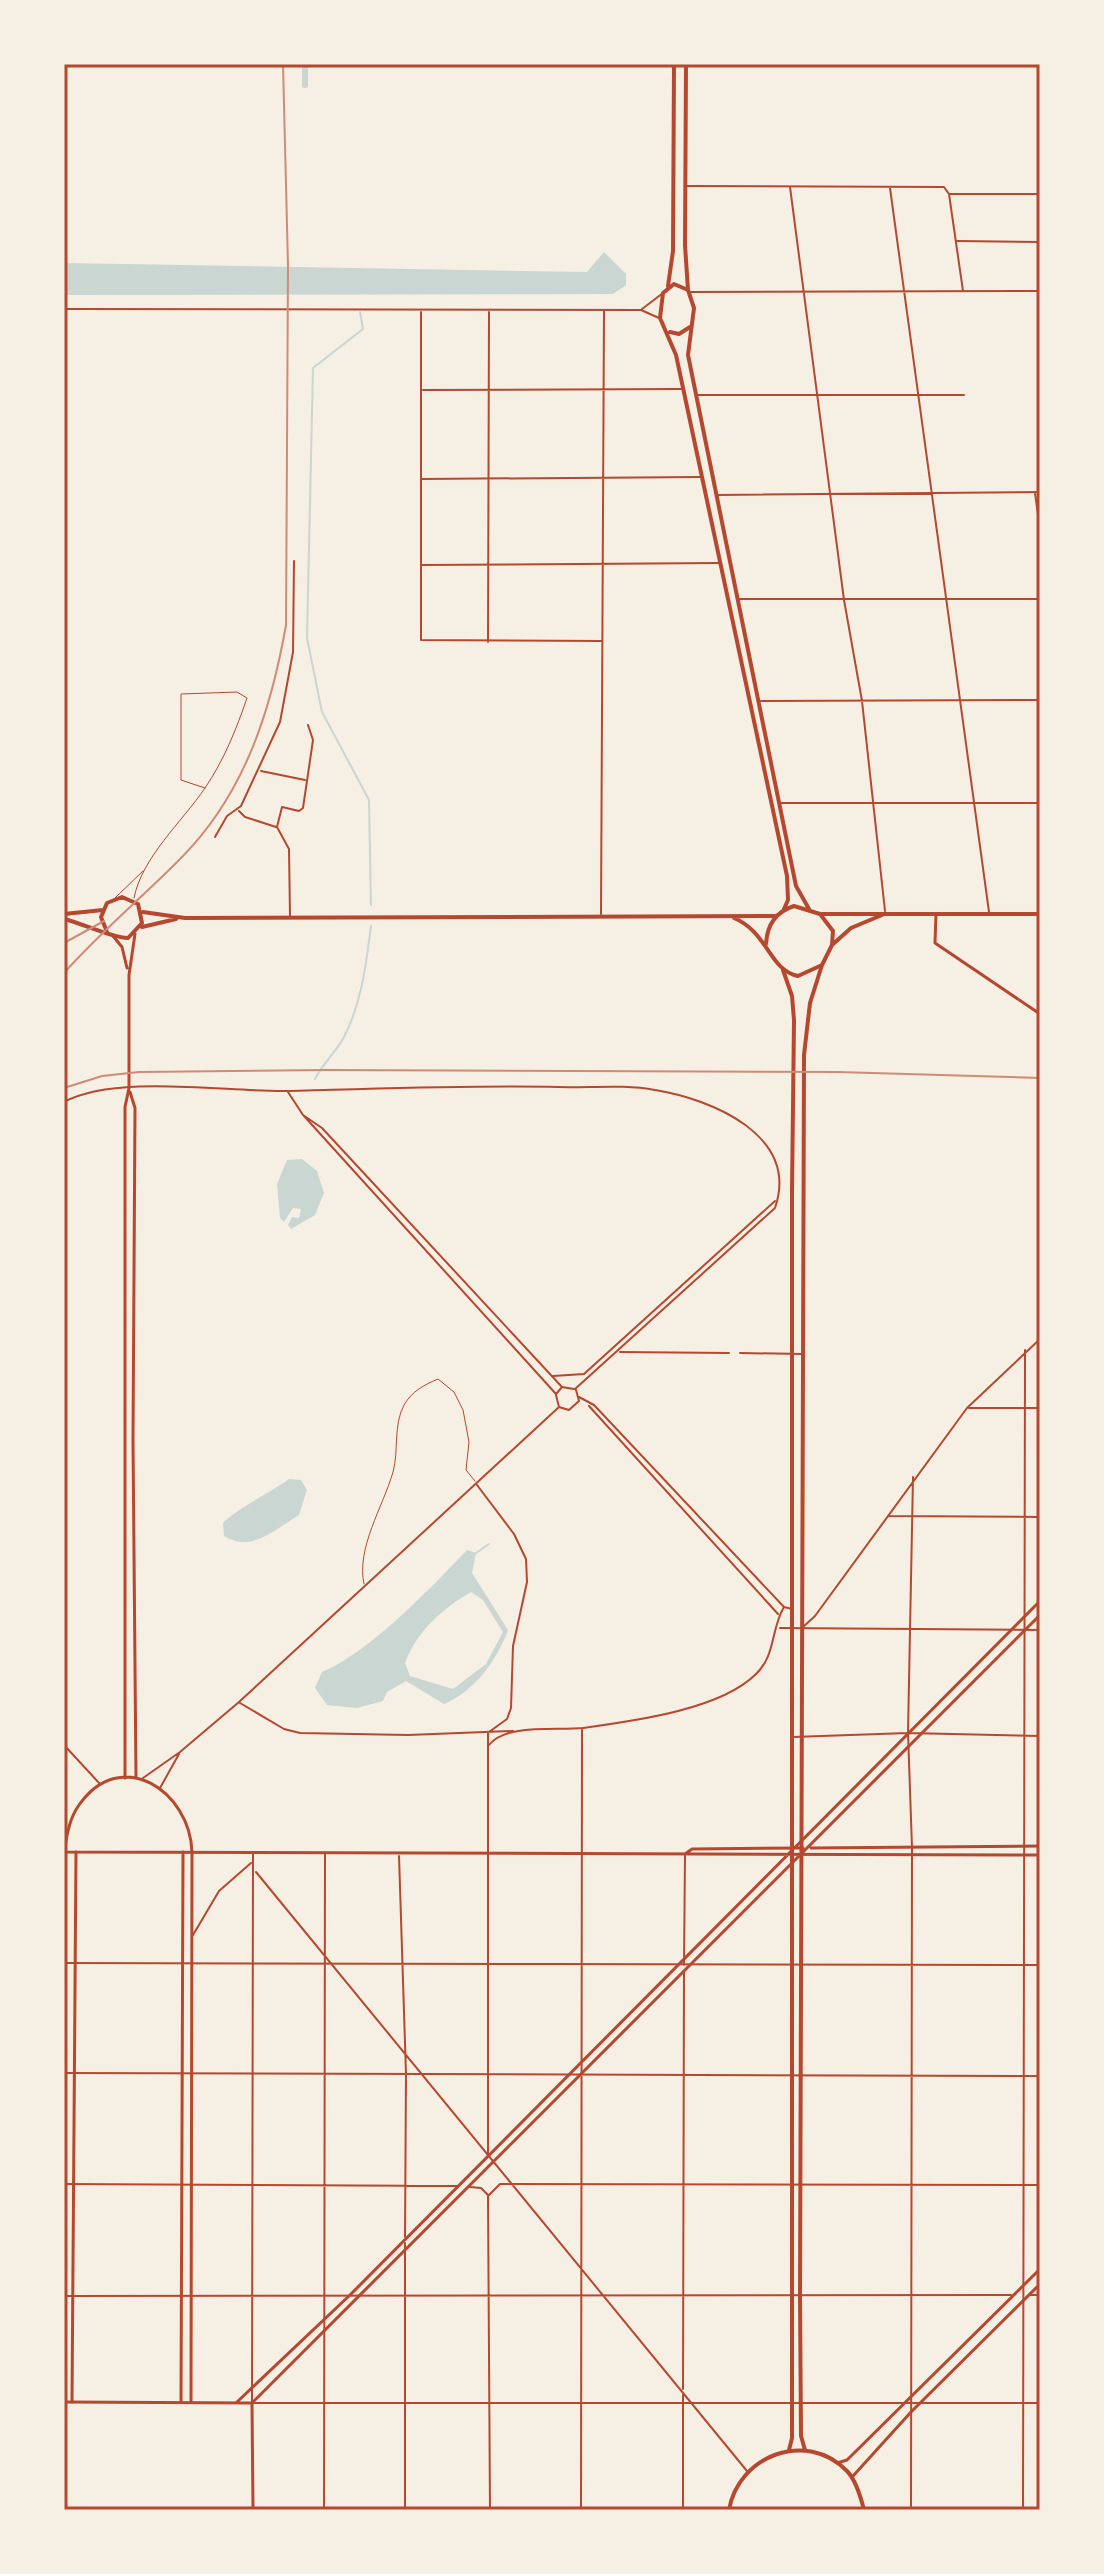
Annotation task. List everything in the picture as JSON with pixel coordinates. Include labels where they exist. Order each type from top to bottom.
[{"type":"main road","points":[[674,64],[673,251],[660,318],[668,331],[682,389],[787,876],[788,900],[784,909]]},
{"type":"main road","points":[[686,64],[685,186],[689,291],[694,308],[688,355],[796,886],[809,909]]},
{"type":"main road","points":[[668,286],[678,285],[689,291]]},
{"type":"main road","points":[[668,331],[679,334],[692,325]]},
{"type":"main road","points":[[64,917],[103,910],[114,898],[134,900],[143,912],[185,918],[775,916]]},
{"type":"main road","points":[[766,944],[768,929],[775,916],[794,906],[820,914],[830,924],[832,945]]},
{"type":"main road","points":[[103,910],[102,923],[107,932]]},
{"type":"main road","points":[[125,1778],[125,1107],[129,1088],[129,975],[135,934],[140,928],[143,912]]},
{"type":"main road","points":[[820,914],[1040,914]]},
{"type":"main road","points":[[805,2450],[801,2436],[800,2403],[800,1515],[805,1354],[804,1055],[810,1003],[832,945],[851,928],[885,914]]},
{"type":"main road","points":[[936,914],[935,943],[1040,1014]]},
{"type":"main road","points":[[64,917],[120,939],[135,934]]},
{"type":"main road","points":[[732,917],[752,927],[783,970],[792,996],[795,1043],[792,2438],[789,2450]]},
{"type":"main road","points":[[140,928],[185,918]]},
{"type":"main road","points":[[113,936],[122,947],[129,975]]},
{"type":"main road","points":[[783,970],[807,975],[822,965]]},
{"type":"main road","points":[[129,1088],[135,1108],[133,1440],[136,1778]]},
{"type":"main road","points":[[237,2402],[350,2295],[682,1966],[684,1960],[785,1856],[1040,1601]]},
{"type":"main road","points":[[253,2510],[252,2403],[1040,1615]]},
{"type":"main road","points":[[191,2402],[193,1936],[192,1852],[189,1827],[180,1806],[160,1788],[142,1779],[125,1778],[101,1785],[86,1797],[73,1815],[64,1854],[76,1852],[192,1852],[253,1852],[325,1852],[399,1852],[1040,1855]]},
{"type":"main road","points":[[685,1854],[692,1849],[1040,1846]]},
{"type":"main road","points":[[72,2402],[72,1963],[76,1852]]},
{"type":"main road","points":[[181,2402],[183,1852]]},
{"type":"main road","points":[[837,2463],[847,2460],[912,2398],[1040,2269]]},
{"type":"main road","points":[[852,2477],[855,2469],[1040,2284]]},
{"type":"main road","points":[[64,2402],[252,2403]]},
{"type":"main road","points":[[792,2438],[801,2436]]},
{"type":"main road","points":[[727,2509],[734,2490],[747,2471],[768,2456],[789,2450],[805,2450],[837,2463],[852,2477],[866,2510]]},
{"type":"main road","points":[[847,2460],[855,2469]]},
{"type":"street","points":[[685,186],[944,187],[949,194],[963,291]]},
{"type":"street","points":[[790,187],[801,291],[844,600],[862,701],[885,914]]},
{"type":"street","points":[[890,188],[989,914]]},
{"type":"street","points":[[949,194],[1040,194]]},
{"type":"street","points":[[955,241],[1040,242]]},
{"type":"street","points":[[689,291],[1040,291]]},
{"type":"street","points":[[641,310],[663,293]]},
{"type":"street","points":[[64,309],[641,310],[660,318]]},
{"type":"street","points":[[421,310],[421,640],[602,641]]},
{"type":"street","points":[[488,642],[489,311]]},
{"type":"street","points":[[601,917],[604,311]]},
{"type":"street","points":[[421,390],[682,389]]},
{"type":"street","points":[[695,395],[964,395]]},
{"type":"street","points":[[421,479],[702,477]]},
{"type":"street","points":[[716,495],[932,493],[951,496],[1038,492],[1040,529]]},
{"type":"street","points":[[215,837],[227,816],[238,811],[280,722],[293,652],[294,561]]},
{"type":"street","points":[[421,565],[720,563]]},
{"type":"street","points":[[737,599],[1040,599]]},
{"type":"street","points":[[758,701],[1040,700]]},
{"type":"street","points":[[290,917],[289,849],[277,827],[282,807],[302,810],[313,740],[308,725]]},
{"type":"street","points":[[259,770],[308,781]]},
{"type":"street","points":[[780,803],[1040,803]]},
{"type":"street","points":[[238,811],[245,817],[277,827]]},
{"type":"street","points":[[64,1102],[89,1092],[129,1088],[281,1091],[472,1086],[651,1089],[725,1112],[745,1124],[771,1150],[779,1179],[778,1199],[775,1208],[762,1221],[618,1352],[575,1389],[562,1387],[322,1128],[303,1115]]},
{"type":"street","points":[[288,1091],[303,1115],[556,1394],[559,1407]]},
{"type":"street","points":[[552,1376],[584,1374],[778,1199]]},
{"type":"street","points":[[802,1627],[815,1616],[913,1477],[967,1408],[1040,1339]]},
{"type":"street","points":[[1023,2510],[1025,1350]]},
{"type":"street","points":[[618,1352],[729,1353]]},
{"type":"street","points":[[740,1353],[805,1354]]},
{"type":"street","points":[[556,1394],[562,1387]]},
{"type":"street","points":[[575,1389],[779,1615]]},
{"type":"street","points":[[559,1407],[573,1409],[579,1397]]},
{"type":"street","points":[[589,1405],[594,1405],[784,1607],[793,1610]]},
{"type":"street","points":[[142,1779],[180,1752],[239,1702],[559,1407]]},
{"type":"street","points":[[967,1408],[1040,1408]]},
{"type":"street","points":[[911,2510],[912,1847],[908,1733],[913,1628],[913,1477]]},
{"type":"street","points":[[476,1483],[514,1534],[526,1559],[527,1582],[513,1646],[511,1708],[507,1719],[488,1733]]},
{"type":"street","points":[[887,1516],[1040,1517]]},
{"type":"street","points":[[239,1702],[284,1729],[300,1733],[488,1733],[582,1728],[703,1704],[739,1690],[760,1672],[771,1654],[779,1628],[779,1615],[784,1607]]},
{"type":"street","points":[[779,1628],[1040,1630]]},
{"type":"street","points":[[581,2510],[582,1728]]},
{"type":"street","points":[[488,1747],[496,1738],[516,1732]]},
{"type":"street","points":[[488,1733],[488,2157]]},
{"type":"street","points":[[793,1737],[908,1733],[1040,1736]]},
{"type":"street","points":[[64,1745],[101,1785]]},
{"type":"street","points":[[160,1788],[180,1752]]},
{"type":"street","points":[[253,1852],[252,2403],[1040,2403]]},
{"type":"street","points":[[324,2510],[325,1852]]},
{"type":"street","points":[[399,1852],[406,2074],[405,2510]]},
{"type":"street","points":[[684,1960],[685,1854]]},
{"type":"street","points":[[193,1936],[219,1891],[253,1861]]},
{"type":"street","points":[[254,1869],[326,1961],[747,2471]]},
{"type":"street","points":[[64,1963],[326,1961],[682,1966],[1040,1965]]},
{"type":"street","points":[[682,1966],[683,2510]]},
{"type":"street","points":[[64,2073],[1040,2076]]},
{"type":"street","points":[[64,2184],[458,2186]]},
{"type":"street","points":[[490,2510],[488,2196],[496,2185],[1040,2185]]},
{"type":"street","points":[[469,2187],[481,2188],[488,2196]]},
{"type":"street","points":[[64,2296],[1040,2295]]},
{"type":"lane","points":[[114,898],[145,869],[205,788],[230,745],[247,698],[237,692],[181,694],[181,780],[205,788]]},
{"type":"lane","points":[[134,900],[145,869]]},
{"type":"lane","points":[[364,1587],[360,1567],[394,1469],[397,1426],[404,1405],[420,1386],[438,1379],[454,1392],[463,1410],[469,1442],[466,1470],[476,1483]]},
{"type":"shaded area","points":[[604,252],[626,274],[626,285],[613,294],[64,295],[64,263],[587,272]]},
{"type":"shaded area","points":[[302,1159],[317,1171],[324,1193],[315,1215],[291,1229],[288,1225],[292,1217],[299,1218],[301,1209],[293,1208],[284,1222],[280,1218],[277,1184],[287,1160]]},
{"type":"shaded area","points":[[289,1479],[301,1480],[307,1490],[299,1515],[253,1541],[234,1541],[224,1536],[223,1523]]},
{"type":"shaded area","points":[[467,1550],[476,1553],[472,1573],[508,1630],[498,1652],[475,1683],[444,1704],[406,1681],[387,1692],[383,1701],[357,1708],[327,1705],[315,1688],[322,1672],[379,1635]],"holes":[[[471,1592],[483,1600],[503,1632],[486,1664],[453,1689],[410,1676],[405,1663],[416,1641],[432,1622]]]},
{"type":"waterway","points":[[305,64],[305,85]]},
{"type":"waterway","points":[[360,312],[363,329],[313,368],[307,638],[322,712],[369,800],[371,905]]},
{"type":"waterway","points":[[315,1079],[350,1024],[362,983],[371,926]]},
{"type":"waterway","points":[[476,1553],[489,1544]]},
{"type":"tram line","points":[[64,1088],[102,1076],[139,1072],[328,1070],[838,1072],[1040,1078]]},
{"type":"railway","points":[[64,973],[182,857],[223,806],[252,749],[280,657],[286,625],[288,266],[283,64]]},
{"type":"railway","points":[[64,943],[104,921]]}]
